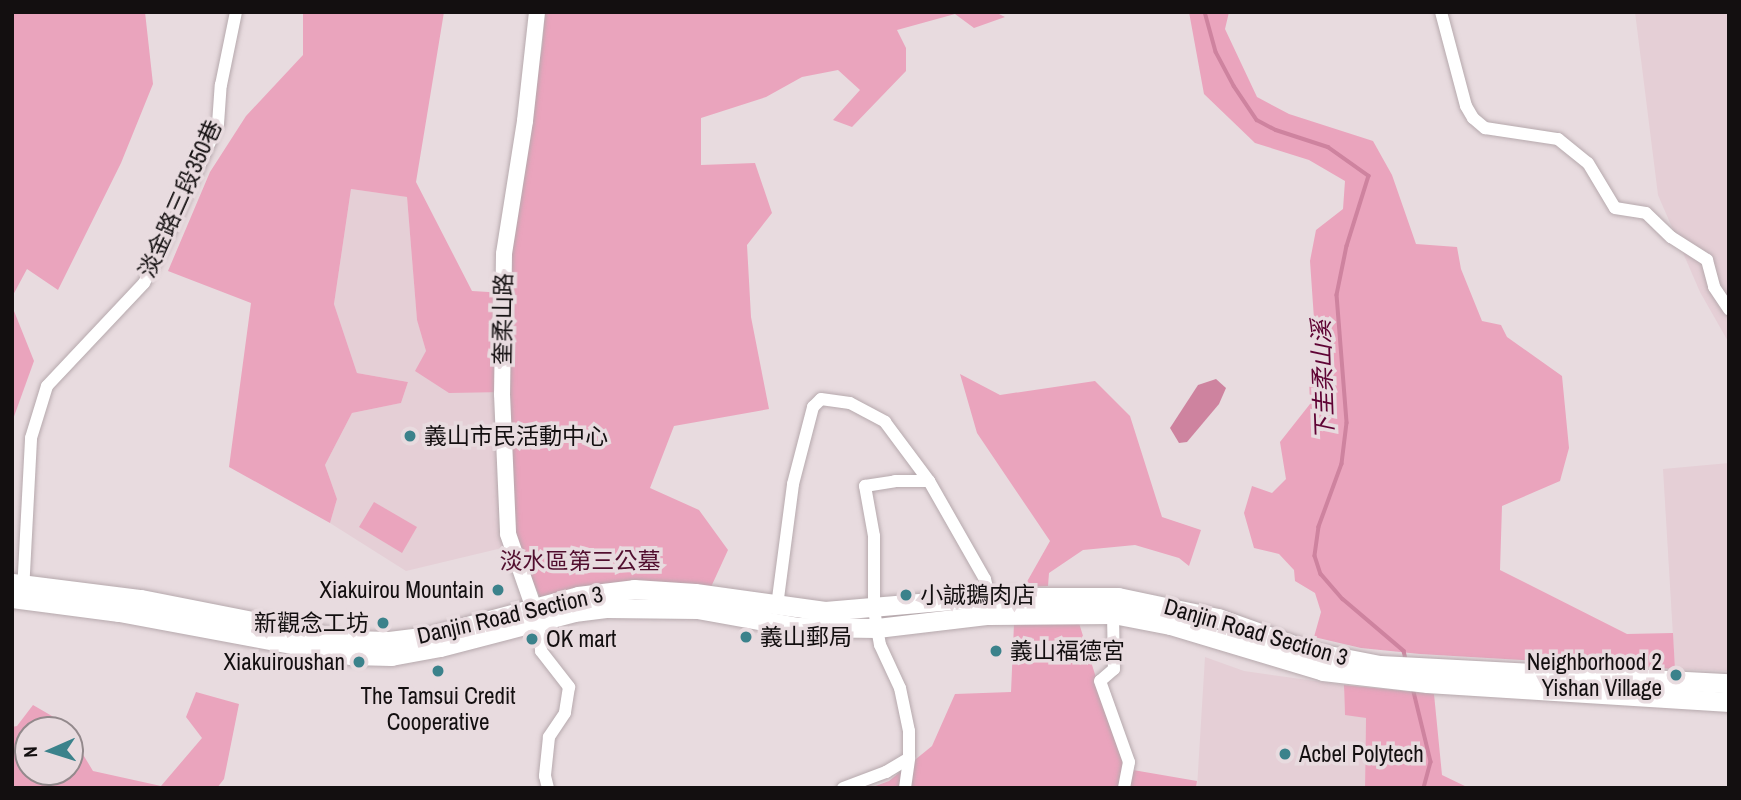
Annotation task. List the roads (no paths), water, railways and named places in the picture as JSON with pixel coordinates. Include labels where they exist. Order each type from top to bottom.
[{"type":"main road","name":"Danjin Road Section 3","points":[[17,591],[349,655],[403,654],[537,614],[634,589],[695,593],[825,611],[989,597],[1062,595],[1129,599],[1218,618],[1312,652],[1379,672]]},
{"type":"main road","name":"Danjin Road Section 3","points":[[537,614],[606,608],[697,609],[798,627],[877,628],[988,615],[1113,614],[1170,625],[1289,663],[1379,672]]},
{"type":"main road","points":[[1379,672],[1729,702]]},
{"type":"main road","points":[[1426,676],[1729,683]]},
{"type":"street","name":"淡金路三段350巷","points":[[17,591],[31,438],[47,386],[144,284],[162,249],[218,124],[221,85],[236,12]]},
{"type":"street","name":"奎柔山路","points":[[537,12],[504,254],[502,303],[508,534],[537,614]]},
{"type":"street","points":[[1441,12],[1466,106],[1473,118],[1485,128],[1558,139],[1588,163],[1615,208],[1646,213],[1671,237],[1707,260],[1714,287],[1729,309]]},
{"type":"street","points":[[777,606],[793,484],[813,407],[821,399],[850,403],[885,422],[929,481],[985,579],[989,597]]},
{"type":"street","points":[[905,788],[909,731],[900,688],[880,645],[874,608],[874,536],[865,486],[895,481],[929,481]]},
{"type":"street","points":[[537,614],[541,651],[569,687],[565,713],[549,737],[545,776],[548,788]]},
{"type":"street","points":[[1113,614],[1114,669],[1100,681],[1129,762],[1124,788]]},
{"type":"street","points":[[843,788],[886,772],[909,758]]},
{"type":"waterway","name":"下圭柔山溪","points":[[1205,12],[1216,52],[1234,86],[1257,120],[1276,130],[1328,147],[1369,176],[1347,246],[1337,295],[1347,423],[1342,464],[1319,527],[1315,556],[1321,574],[1343,599],[1404,651],[1406,660]]},
{"type":"waterway","name":"下圭柔山溪","points":[[1413,688],[1431,762],[1424,788]]},
{"type":"place","name":"義山市民活動中心","points":[[410,436]]},
{"type":"place","name":"Xiakuirou Mountain","points":[[498,590]]},
{"type":"place","name":"小誠鵝肉店","points":[[906,595]]},
{"type":"place","name":"新觀念工坊","points":[[383,623]]},
{"type":"place","name":"義山郵局","points":[[746,637]]},
{"type":"place","name":"OK mart","points":[[532,639]]},
{"type":"place","name":"義山福德宮","points":[[996,651]]},
{"type":"place","name":"Xiakuiroushan","points":[[359,662]]},
{"type":"place","name":"The Tamsui Credit Cooperative","points":[[438,671]]},
{"type":"place","name":"Neighborhood 2 Yishan Village","points":[[1676,675]]},
{"type":"place","name":"Acbel Polytech","points":[[1285,754]]},
{"type":"park label","name":"淡水區第三公墓","points":[[580,561]]}]
